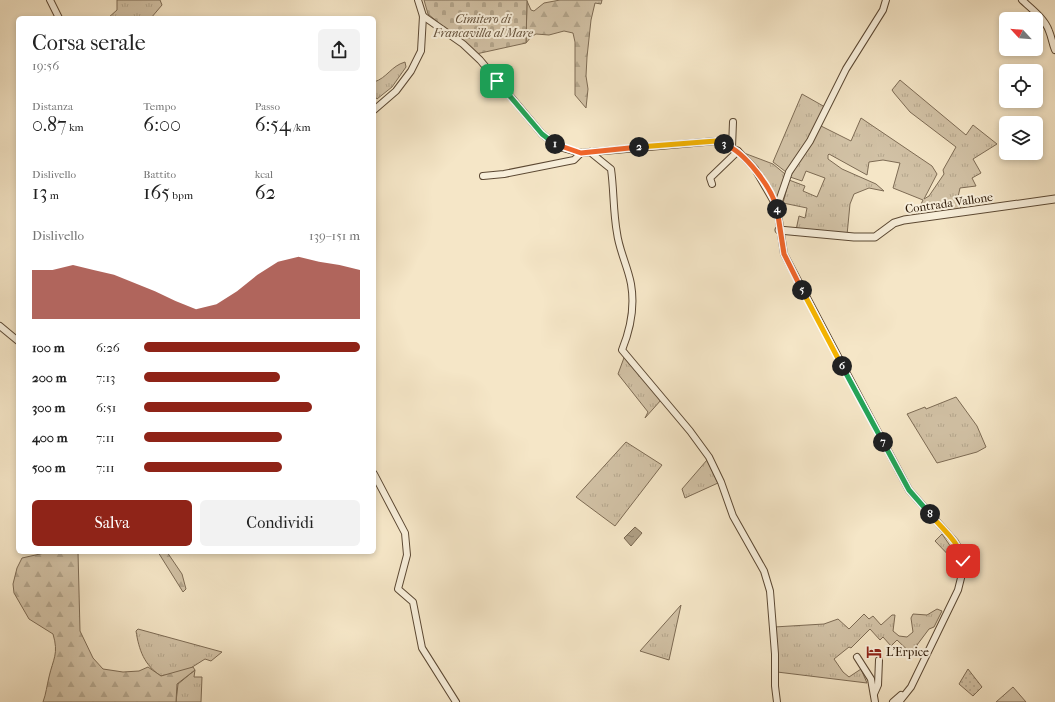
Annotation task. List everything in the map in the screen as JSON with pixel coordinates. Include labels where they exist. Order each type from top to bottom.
[{"type":"street","points":[[50,0],[58,16]]},
{"type":"street","points":[[376,108],[396,91],[411,71],[421,52],[423,16],[418,0]]},
{"type":"street","points":[[886,0],[883,10],[846,69],[810,141],[789,172],[777,207],[779,230],[784,254],[817,319],[909,490],[955,542],[961,552],[963,570],[960,585],[910,688],[899,702]]},
{"type":"street","points":[[1022,0],[1042,20],[1049,31],[1051,43],[1055,50]]},
{"type":"street","points":[[423,16],[463,44],[480,60],[542,134],[559,147],[581,153],[716,141],[735,149],[755,169],[777,207]]},
{"type":"street","points":[[712,184],[710,178],[735,149],[733,122]]},
{"type":"street","points":[[590,152],[611,169],[613,184],[612,200],[617,235],[631,284],[633,313],[630,332],[622,350],[690,431],[709,457],[721,482],[732,516],[764,571],[770,591],[777,702]]},
{"type":"street","points":[[483,176],[504,174],[574,160],[581,153]]},
{"type":"street","name":"Contrada Vallone","points":[[779,230],[854,237],[875,237],[894,223],[904,220],[1055,199]]},
{"type":"street","points":[[0,326],[16,339]]},
{"type":"street","points":[[376,478],[405,532],[407,555],[398,589],[413,602],[422,648],[456,702]]},
{"type":"street","points":[[857,657],[871,679],[875,702]]},
{"type":"street","points":[[874,694],[878,685],[879,660]]},
{"type":"street","points":[[893,702],[910,688]]},
{"type":"green space","points":[[117,0],[160,0],[162,5],[153,16],[110,16],[117,10]]},
{"type":"green space","name":"Cimitero di Francavilla al Mare","points":[[424,0],[527,0],[526,43],[476,54],[428,14]]},
{"type":"green space","points":[[560,0],[602,0],[601,4],[595,3],[591,20],[587,57],[586,76],[588,89],[586,108],[575,95],[575,42],[573,33],[564,31],[549,35],[536,34],[526,43],[527,1],[531,10],[534,11],[544,3]]},
{"type":"green space","points":[[405,62],[406,67],[392,87],[377,99],[376,81]]},
{"type":"green space","points":[[900,80],[966,135],[973,125],[997,144],[973,159],[981,173],[972,178],[976,186],[960,188],[958,197],[961,210],[915,217],[923,200],[893,188],[900,163],[883,160],[869,162],[867,175],[829,154],[828,159],[842,169],[876,184],[884,191],[869,188],[854,194],[850,204],[847,235],[796,230],[799,216],[805,218],[807,208],[783,203],[789,180],[805,186],[803,191],[817,197],[825,178],[806,171],[802,181],[790,177],[821,126],[851,141],[861,118],[932,166],[937,174],[924,199],[929,196],[944,174],[943,170],[956,147],[910,112],[894,93],[892,90]]},
{"type":"green space","points":[[802,94],[825,107],[811,135],[786,172],[773,162]]},
{"type":"green space","points":[[744,153],[773,164],[785,174],[778,198],[774,196]]},
{"type":"green space","points":[[625,355],[661,400],[645,418],[648,412],[618,374]]},
{"type":"green space","points":[[956,397],[977,426],[986,447],[977,452],[937,463],[907,414],[925,407],[926,409]]},
{"type":"green space","points":[[626,442],[662,465],[615,526],[576,497]]},
{"type":"green space","points":[[707,460],[718,483],[685,498],[682,489]]},
{"type":"green space","points":[[942,534],[953,550],[957,564],[935,541]]},
{"type":"green space","points":[[40,554],[78,554],[80,631],[93,658],[103,669],[123,672],[139,671],[148,667],[161,676],[193,667],[195,670],[177,684],[176,702],[43,702],[55,656],[55,641],[53,634],[29,619],[14,593],[13,584],[17,568],[22,558]]},
{"type":"green space","points":[[159,554],[168,554],[182,574],[186,589],[183,592]]},
{"type":"green space","points":[[681,605],[669,660],[640,651]]},
{"type":"green space","points":[[937,609],[942,611],[934,627],[929,629],[917,645],[918,654],[916,658],[897,640],[891,646],[883,637],[880,640],[870,629],[851,648],[849,647],[834,659],[843,672],[849,677],[861,669],[867,683],[777,672],[774,627],[824,624],[838,619],[849,629],[864,614],[869,619],[873,616],[881,625],[892,615],[895,615],[893,631],[899,636],[907,637],[913,632],[911,618],[913,614],[927,615]]},
{"type":"green space","points":[[138,629],[222,652],[211,661],[205,659],[186,671],[161,676],[150,667],[143,656],[137,638],[136,631]]},
{"type":"green space","points":[[968,669],[982,687],[973,696],[959,684]]},
{"type":"green space","points":[[195,670],[194,677],[202,677],[201,702],[176,702],[178,684]]},
{"type":"green space","points":[[1013,687],[1026,702],[996,702]]},
{"type":"water","points":[[635,527],[642,533],[631,546],[624,538]]},
{"type":"place","name":"L'Erpice","points":[[874,652]]},
{"type":"route","points":[[497,81],[542,134],[559,147],[581,153],[687,142],[716,141],[738,151],[755,169],[777,207],[779,230],[784,254],[817,319],[909,490],[955,542],[961,552],[963,561]]}]
